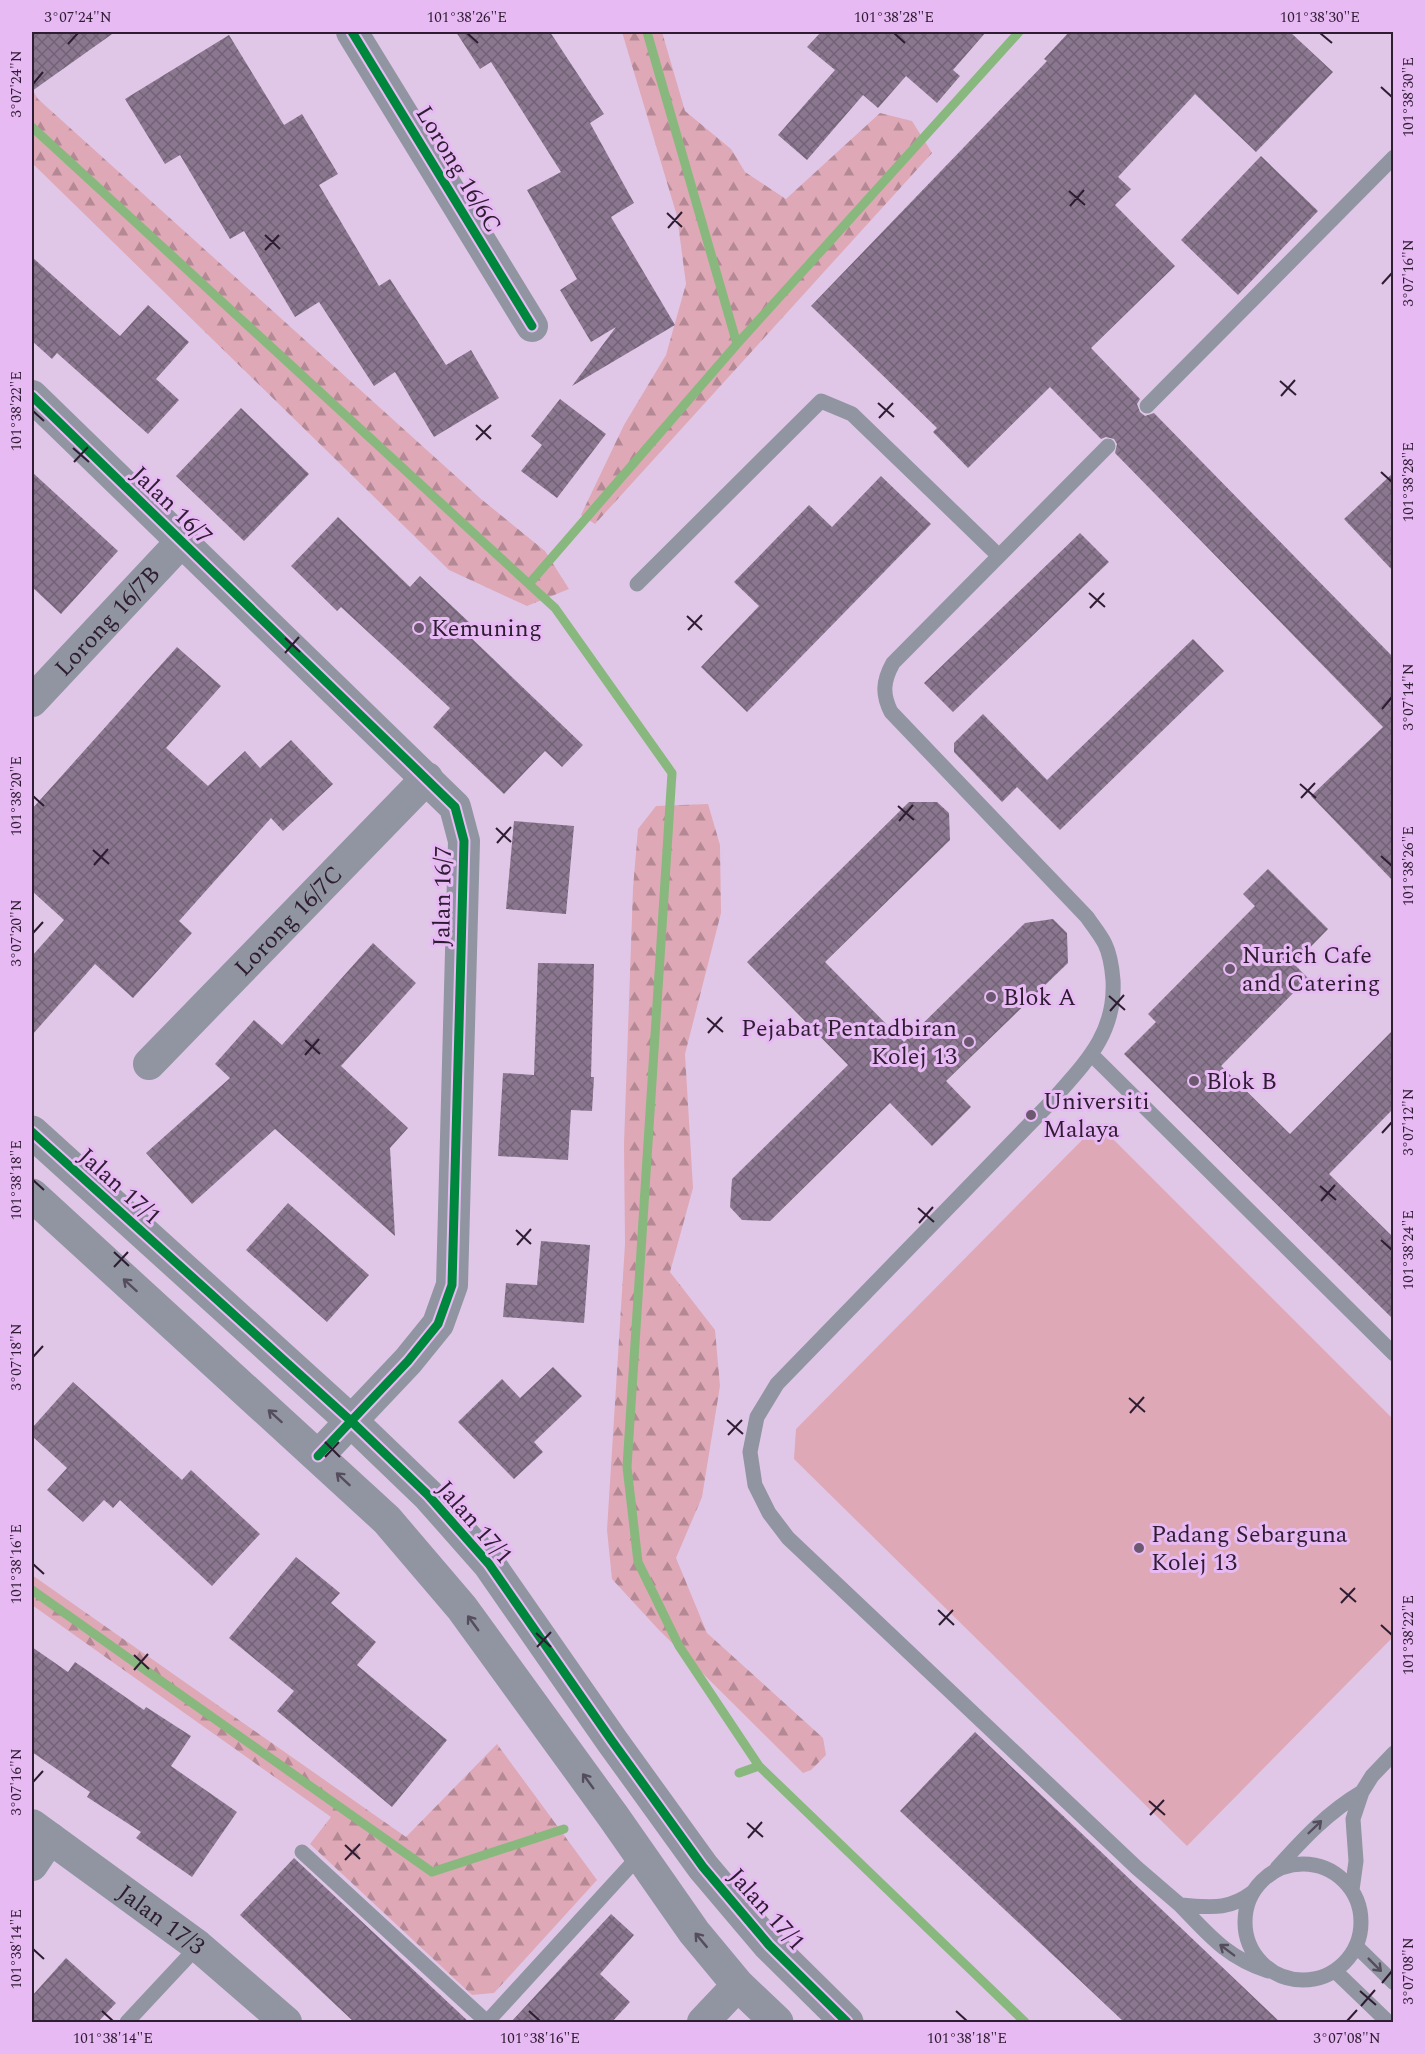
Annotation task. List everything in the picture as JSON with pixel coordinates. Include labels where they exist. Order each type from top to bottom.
[{"type":"street","name":"Lorong 16/6C","points":[[352,32],[532,326]]},
{"type":"street","name":"Jalan 16/7","points":[[32,396],[455,807],[464,841],[452,1286],[438,1324],[408,1361],[318,1456]]},
{"type":"street","name":"Lorong 16/7B","points":[[32,701],[182,541]]},
{"type":"street","name":"Lorong 16/7C","points":[[149,1064],[427,778]]},
{"type":"street","name":"Jalan 17/1","points":[[32,1132],[351,1421],[428,1495],[489,1564],[612,1741],[703,1866],[770,1945],[847,2022]]},
{"type":"street","points":[[32,1195],[387,1520],[455,1600],[694,1932],[738,1985],[777,2022]]},
{"type":"street","points":[[32,1865],[41,1831]]},
{"type":"street","name":"Jalan 17/3","points":[[41,1831],[198,1946],[286,2022]]},
{"type":"street","points":[[703,2022],[738,1985]]},
{"type":"lane","points":[[1147,406],[1394,158]]},
{"type":"lane","points":[[637,584],[821,400],[852,414],[999,556]]},
{"type":"lane","points":[[1108,446],[893,663],[883,688],[885,701],[891,712],[1087,917],[1105,945],[1112,970],[1114,1000],[1106,1027],[1092,1054],[1050,1103],[777,1384],[757,1417],[750,1452],[754,1485],[769,1513],[788,1538],[1137,1868],[1180,1905],[1213,1940],[1230,1954],[1251,1965],[1293,1980],[1322,1977],[1335,1971],[1344,1964],[1356,1946],[1361,1927],[1360,1908],[1352,1890],[1341,1877],[1318,1866],[1292,1865],[1275,1871]]},
{"type":"lane","points":[[1092,1054],[1394,1354]]},
{"type":"lane","points":[[1352,1890],[1356,1862],[1353,1820],[1362,1792],[1372,1776],[1394,1753]]},
{"type":"lane","points":[[1180,1905],[1229,1906],[1241,1901],[1275,1871],[1326,1817],[1362,1792]]},
{"type":"lane","points":[[302,1851],[487,2022],[640,1856]]},
{"type":"lane","points":[[1253,1892],[1246,1910],[1245,1930],[1251,1949],[1263,1964],[1279,1975]]},
{"type":"lane","points":[[127,2022],[198,1946]]},
{"type":"lane","points":[[1356,1946],[1394,1983]]},
{"type":"lane","points":[[1335,1971],[1388,2022]]},
{"type":"green space","points":[[622,32],[662,32],[685,111],[731,149],[745,172],[786,199],[880,113],[912,121],[932,153],[595,524],[581,515],[624,425],[666,355],[686,284],[677,216]]},
{"type":"green space","points":[[32,89],[38,99],[481,499],[545,551],[569,589],[527,606],[449,570],[32,163]]},
{"type":"green space","points":[[708,804],[720,845],[721,913],[685,1054],[693,1188],[670,1272],[715,1330],[720,1386],[702,1497],[676,1558],[707,1633],[823,1738],[826,1755],[811,1770],[803,1773],[658,1629],[612,1579],[607,1530],[625,1244],[624,1144],[633,888],[638,829],[656,806]]},
{"type":"green space","name":"Padang Sebarguna Kolej 13","points":[[1098,1124],[1393,1419],[1393,1637],[1187,1846],[794,1459],[796,1429]]},
{"type":"green space","points":[[32,1575],[406,1837],[497,1744],[597,1880],[494,1993],[472,1995],[310,1844],[331,1817],[32,1605]]},
{"type":"building","points":[[32,32],[115,32],[32,91]]},
{"type":"building","points":[[456,32],[550,32],[604,114],[590,123],[634,203],[611,217],[675,325],[572,386],[616,327],[591,342],[560,290],[577,279],[527,190],[561,172],[491,62],[480,69]]},
{"type":"building","points":[[821,32],[986,32],[953,70],[960,76],[937,103],[906,76],[878,108],[863,95],[807,160],[778,135],[835,70],[807,47]]},
{"type":"building","points":[[1069,32],[1290,32],[1333,72],[1256,152],[1195,94],[1118,177],[1131,189],[1115,205],[1175,266],[1091,348],[1140,399],[1137,404],[1140,412],[1145,416],[1154,413],[1394,658],[1394,882],[1311,796],[1383,727],[1115,453],[1117,444],[1114,439],[1106,437],[1101,439],[1050,387],[968,468],[933,432],[937,428],[811,306],[1047,61],[1044,59]]},
{"type":"building","points":[[229,35],[284,125],[302,114],[338,174],[319,185],[379,286],[390,279],[446,365],[471,350],[499,398],[434,437],[395,372],[374,386],[319,302],[295,317],[244,231],[230,239],[180,155],[165,164],[125,99]]},
{"type":"building","points":[[1261,156],[1318,211],[1238,295],[1181,240]]},
{"type":"building","points":[[32,257],[120,336],[148,305],[189,342],[156,379],[179,400],[148,434],[57,353],[52,359],[32,341]]},
{"type":"building","points":[[560,399],[606,434],[557,498],[521,471],[542,445],[531,436]]},
{"type":"building","points":[[241,408],[309,474],[244,541],[176,476]]},
{"type":"building","points":[[32,472],[118,551],[61,614],[32,587]]},
{"type":"building","points":[[1394,472],[1394,572],[1344,519]]},
{"type":"building","points":[[881,476],[931,524],[747,712],[701,667],[759,606],[734,582],[809,505],[832,527]]},
{"type":"building","points":[[338,517],[410,587],[420,576],[471,624],[464,631],[583,745],[562,767],[545,751],[504,794],[433,727],[450,708],[341,607],[337,611],[291,566]]},
{"type":"building","points":[[1080,533],[1109,562],[953,712],[924,683]]},
{"type":"building","points":[[1193,639],[1224,671],[1060,830],[1017,787],[1002,802],[954,752],[954,743],[983,714],[1047,780]]},
{"type":"building","points":[[177,647],[221,686],[166,748],[208,786],[245,751],[260,768],[291,740],[333,784],[283,831],[271,818],[179,921],[192,933],[133,998],[95,964],[32,1035],[32,956],[64,920],[32,891],[32,809]]},
{"type":"building","name":"Blok A","points":[[909,802],[937,802],[949,813],[950,840],[825,962],[904,1042],[1025,923],[1053,919],[1067,933],[1068,963],[946,1081],[971,1107],[932,1146],[890,1103],[770,1221],[742,1220],[730,1207],[732,1179],[848,1065],[747,962]]},
{"type":"building","points":[[514,821],[574,826],[566,914],[506,909]]},
{"type":"building","name":"Blok B","points":[[1268,869],[1328,929],[1294,964],[1308,978],[1221,1066],[1290,1134],[1394,1029],[1394,1108],[1329,1174],[1394,1238],[1394,1320],[1124,1054],[1156,1022],[1148,1014],[1255,906],[1243,894]]},
{"type":"building","points":[[373,943],[416,983],[341,1066],[408,1128],[390,1148],[395,1236],[275,1129],[192,1204],[146,1153],[230,1078],[215,1064],[254,1020],[282,1045]]},
{"type":"building","points":[[538,963],[594,964],[592,1111],[571,1110],[568,1160],[498,1156],[503,1073],[534,1075]]},
{"type":"building","points":[[288,1203],[369,1275],[327,1322],[246,1250]]},
{"type":"building","points":[[541,1241],[590,1245],[584,1323],[503,1317],[506,1283],[537,1285]]},
{"type":"building","points":[[553,1367],[582,1396],[534,1442],[543,1452],[514,1479],[458,1422],[502,1379],[520,1398]]},
{"type":"building","points":[[73,1382],[182,1480],[191,1470],[260,1534],[212,1586],[120,1500],[113,1508],[104,1500],[83,1522],[47,1490],[67,1468],[32,1436],[32,1428]]},
{"type":"building","points":[[296,1557],[340,1593],[331,1603],[376,1642],[357,1665],[447,1740],[392,1807],[277,1711],[294,1691],[229,1638]]},
{"type":"building","points":[[32,1647],[68,1672],[75,1662],[144,1710],[146,1707],[191,1736],[171,1766],[237,1812],[192,1877],[136,1838],[141,1832],[87,1797],[90,1792],[32,1752]]},
{"type":"building","points":[[975,1732],[1280,2022],[1124,2022],[900,1811]]},
{"type":"building","points":[[294,1858],[469,2022],[354,2022],[240,1915]]},
{"type":"building","points":[[611,1914],[634,1935],[600,1974],[630,2002],[612,2022],[511,2022]]},
{"type":"building","points":[[66,1958],[116,2003],[98,2022],[32,2022],[32,1996]]},
{"type":"waterway","points":[[647,32],[737,344]]},
{"type":"waterway","points":[[529,584],[737,344],[1019,32]]},
{"type":"waterway","points":[[32,127],[555,608],[672,773],[627,1467],[638,1562],[679,1646],[759,1766],[1025,2022]]},
{"type":"waterway","points":[[32,1590],[432,1872],[564,1829]]},
{"type":"waterway","points":[[739,1773],[759,1766]]},
{"type":"cycle path","points":[[352,32],[532,326]]},
{"type":"cycle path","points":[[32,396],[455,807],[464,841],[452,1285],[438,1324],[408,1361],[318,1456]]},
{"type":"cycle path","points":[[32,1132],[351,1421],[428,1495],[489,1564],[703,1867],[769,1945],[847,2022]]},
{"type":"place","name":"Kemuning","points":[[419,628]]},
{"type":"place","name":"Nurich Cafe and Catering","points":[[1230,969]]},
{"type":"place","name":"Blok A","points":[[991,997]]},
{"type":"place","name":"Pejabat Pentadbiran Kolej 13","points":[[969,1042]]},
{"type":"place","name":"Blok B","points":[[1194,1081]]},
{"type":"place","name":"Universiti Malaya","points":[[1031,1115]]},
{"type":"place","name":"Padang Sebarguna Kolej 13","points":[[1139,1548]]}]
